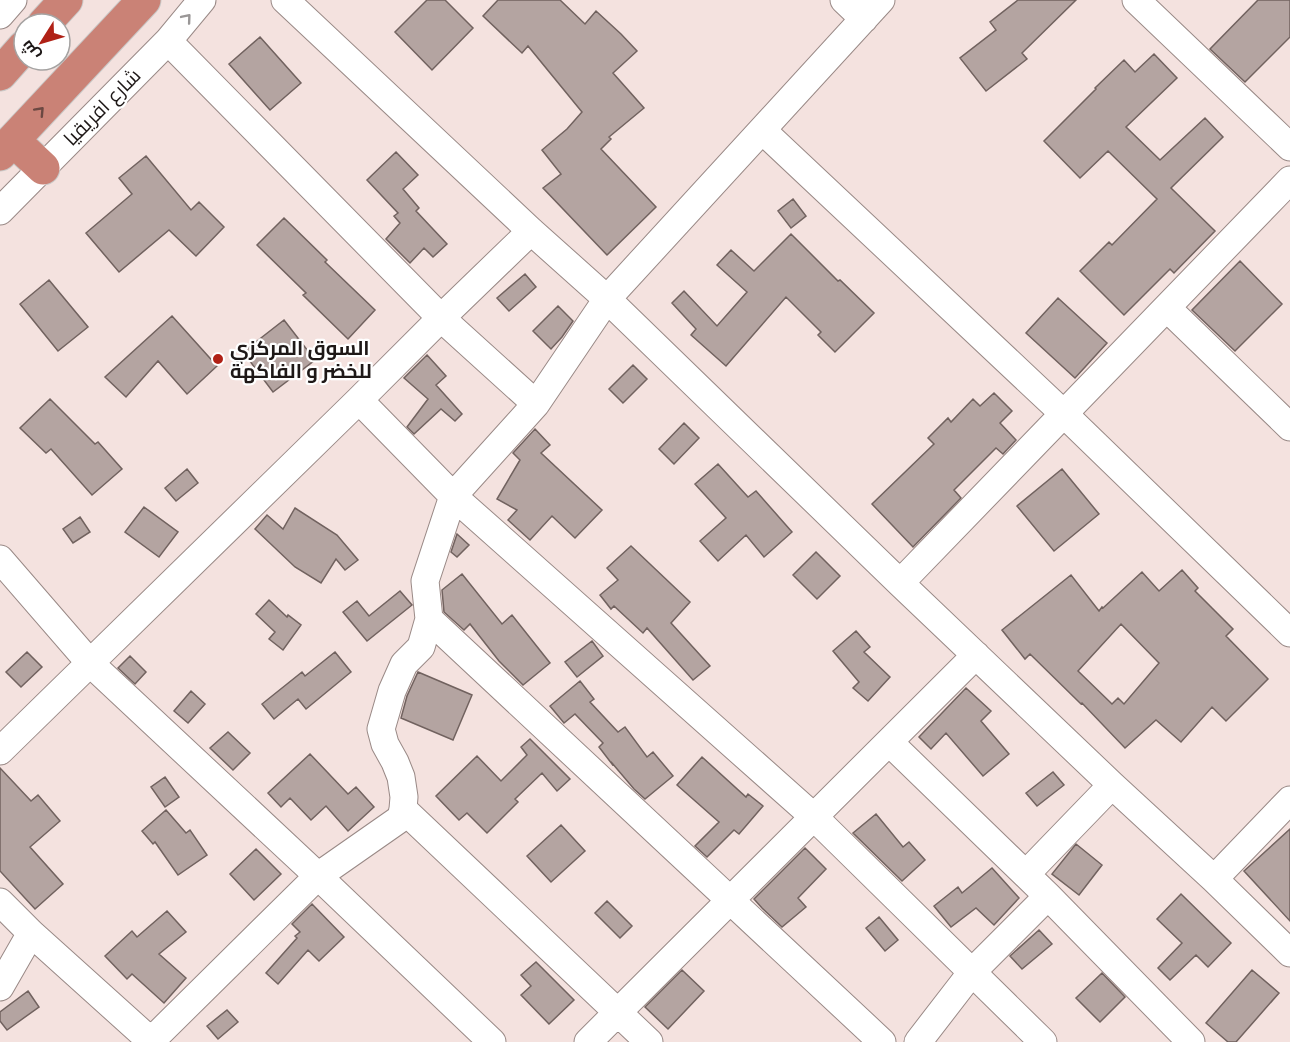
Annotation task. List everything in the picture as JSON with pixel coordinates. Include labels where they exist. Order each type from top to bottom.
[{"type":"highway","points":[[55,12],[66,0]]},
{"type":"highway","name":"شارع افريقيا","points":[[6,147],[144,0]]},
{"type":"highway","points":[[0,74],[12,60]]},
{"type":"highway","points":[[6,147],[43,168]]},
{"type":"street","points":[[0,15],[14,0]]},
{"type":"street","name":"شارع افريقيا","points":[[0,211],[168,41],[202,0]]},
{"type":"street","points":[[285,0],[606,299],[900,583],[1290,953]]},
{"type":"street","points":[[0,902],[31,933],[151,1041],[318,876],[400,818],[404,797],[401,777],[385,744],[381,729],[392,691],[404,664],[421,647],[429,619],[425,581],[453,496],[536,404],[606,299],[872,9],[844,0]]},
{"type":"street","points":[[1136,0],[1290,147]]},
{"type":"street","points":[[168,41],[441,318],[536,404]]},
{"type":"street","points":[[762,130],[1064,414],[1290,633]]},
{"type":"street","points":[[900,583],[1290,180]]},
{"type":"street","points":[[0,751],[531,231]]},
{"type":"street","points":[[1167,308],[1290,427]]},
{"type":"street","points":[[358,400],[453,496],[814,817],[1043,1042]]},
{"type":"street","points":[[0,559],[90,663],[492,1042]]},
{"type":"street","points":[[429,619],[882,1042]]},
{"type":"street","points":[[588,1042],[976,655]]},
{"type":"street","points":[[889,742],[1026,874],[1191,1042]]},
{"type":"street","points":[[1026,874],[1112,785]]},
{"type":"street","points":[[1214,879],[1290,800]]},
{"type":"street","points":[[403,809],[649,1042]]},
{"type":"street","points":[[918,1042],[972,972],[1048,896]]},
{"type":"street","points":[[0,987],[31,933]]},
{"type":"building","points":[[427,0],[445,0],[473,28],[432,70],[395,32]]},
{"type":"building","points":[[498,0],[560,0],[585,24],[596,11],[637,51],[613,73],[644,108],[609,137],[611,139],[601,149],[656,207],[607,255],[543,188],[561,174],[542,150],[567,129],[582,112],[528,46],[522,53],[483,16]]},
{"type":"building","points":[[1018,0],[1076,0],[1022,53],[1027,59],[986,91],[960,58],[996,30],[990,22]]},
{"type":"building","points":[[1258,0],[1290,0],[1290,37],[1245,82],[1210,49]]},
{"type":"building","points":[[260,37],[301,83],[270,110],[229,64]]},
{"type":"building","points":[[1154,54],[1177,78],[1126,127],[1160,160],[1205,118],[1223,137],[1171,188],[1215,231],[1174,273],[1170,269],[1124,315],[1080,271],[1109,242],[1112,245],[1157,199],[1108,151],[1080,178],[1044,141],[1124,60],[1135,72]]},
{"type":"building","points":[[396,152],[418,175],[403,189],[419,208],[416,211],[447,244],[433,257],[424,248],[410,263],[386,239],[400,223],[394,216],[398,213],[367,180]]},
{"type":"building","points":[[146,156],[191,210],[199,202],[224,227],[196,256],[169,230],[119,272],[86,233],[132,194],[119,178]]},
{"type":"building","points":[[793,199],[806,216],[791,228],[778,211]]},
{"type":"building","points":[[284,218],[375,310],[348,339],[303,295],[306,293],[257,245]]},
{"type":"building","points":[[791,234],[874,313],[835,352],[818,335],[821,332],[786,297],[726,366],[691,335],[696,329],[672,303],[684,291],[717,326],[747,292],[717,265],[731,250],[754,271]]},
{"type":"building","points":[[1240,261],[1282,304],[1235,351],[1192,310]]},
{"type":"building","points":[[525,274],[536,287],[509,311],[497,298]]},
{"type":"building","points":[[49,280],[88,327],[58,351],[20,304]]},
{"type":"building","points":[[1058,298],[1107,343],[1075,378],[1026,333]]},
{"type":"building","points":[[558,306],[573,321],[551,349],[533,331]]},
{"type":"building","points":[[172,316],[217,366],[187,394],[158,361],[126,397],[105,377]]},
{"type":"building","points":[[284,320],[315,360],[273,392],[243,352]]},
{"type":"building","points":[[427,355],[446,376],[436,385],[462,414],[455,421],[441,409],[414,434],[407,427],[428,399],[404,378]]},
{"type":"building","points":[[633,365],[647,379],[623,403],[609,389]]},
{"type":"building","points":[[994,393],[1012,411],[1000,423],[1016,440],[1003,454],[996,448],[954,490],[961,498],[913,547],[872,504],[934,444],[928,438],[948,418],[951,422],[973,399],[980,406]]},
{"type":"building","points":[[50,399],[95,444],[98,442],[122,469],[92,495],[51,449],[46,453],[20,428]]},
{"type":"building","points":[[684,423],[699,438],[674,464],[659,449]]},
{"type":"building","points":[[535,429],[550,445],[541,453],[602,510],[575,538],[552,516],[530,540],[508,520],[517,510],[497,499],[520,460],[513,453]]},
{"type":"building","points":[[718,464],[748,497],[756,491],[792,532],[764,557],[746,535],[718,561],[700,541],[726,518],[695,484]]},
{"type":"building","points":[[187,469],[198,483],[176,501],[165,488]]},
{"type":"building","points":[[1062,469],[1099,514],[1054,551],[1017,506]]},
{"type":"building","points":[[144,507],[178,532],[159,557],[125,532]]},
{"type":"building","points":[[295,508],[337,535],[358,560],[345,570],[336,559],[321,583],[295,567],[255,529],[267,515],[283,529]]},
{"type":"building","points":[[80,517],[90,532],[73,543],[63,529]]},
{"type":"building","points":[[457,534],[469,545],[457,557],[451,552]]},
{"type":"building","points":[[631,546],[690,602],[671,623],[710,666],[693,680],[647,628],[643,633],[614,606],[611,609],[600,595],[618,580],[607,568]]},
{"type":"building","points":[[816,552],[840,576],[817,599],[793,575]]},
{"type":"building","points":[[1182,570],[1198,588],[1195,591],[1233,629],[1226,636],[1268,679],[1226,721],[1212,707],[1181,742],[1156,720],[1125,748],[1030,654],[1025,659],[1002,630],[1071,575],[1099,611],[1142,572],[1159,591]],"holes":[[[1121,624],[1159,663],[1124,704],[1118,698],[1112,704],[1078,671]]]},
{"type":"building","points":[[462,574],[502,624],[512,615],[550,663],[523,685],[499,661],[470,624],[464,630],[444,612],[442,590]]},
{"type":"building","points":[[400,591],[412,605],[367,641],[343,612],[357,601],[369,616]]},
{"type":"building","points":[[269,600],[287,617],[288,615],[301,625],[283,650],[269,639],[275,632],[256,614]]},
{"type":"building","points":[[856,631],[870,647],[864,652],[890,677],[868,701],[853,688],[859,682],[833,651]]},
{"type":"building","points":[[592,641],[603,656],[577,677],[565,662]]},
{"type":"building","points":[[27,652],[42,667],[21,687],[6,672]]},
{"type":"building","points":[[335,652],[351,672],[306,709],[298,699],[274,719],[262,704],[302,672],[305,676]]},
{"type":"building","points":[[130,656],[146,672],[135,684],[118,668]]},
{"type":"building","points":[[418,672],[472,695],[453,740],[401,718],[407,696]]},
{"type":"building","points":[[580,681],[594,699],[590,702],[618,732],[625,727],[647,757],[653,752],[673,776],[645,799],[612,764],[599,747],[603,743],[575,714],[564,723],[550,706]]},
{"type":"building","points":[[966,688],[991,711],[981,721],[1009,754],[983,776],[946,733],[931,749],[919,737]]},
{"type":"building","points":[[191,691],[205,704],[188,723],[174,711]]},
{"type":"building","points":[[228,732],[250,753],[233,770],[210,748]]},
{"type":"building","points":[[530,739],[570,779],[557,791],[542,773],[515,799],[518,802],[487,833],[467,813],[459,820],[436,796],[477,756],[501,781],[527,755],[521,747]]},
{"type":"building","points":[[310,754],[348,794],[356,787],[374,807],[348,831],[326,806],[311,820],[290,798],[281,807],[268,793]]},
{"type":"building","points":[[702,757],[746,797],[748,794],[763,806],[739,834],[734,830],[707,857],[695,846],[719,822],[677,785]]},
{"type":"building","points":[[0,768],[31,801],[38,795],[60,821],[30,847],[63,884],[35,909],[0,871]]},
{"type":"building","points":[[1053,772],[1064,785],[1037,806],[1026,793]]},
{"type":"building","points":[[165,777],[179,797],[165,807],[151,787]]},
{"type":"building","points":[[166,810],[186,833],[190,830],[207,855],[178,875],[155,842],[153,844],[142,831]]},
{"type":"building","points":[[876,814],[903,847],[909,842],[925,860],[902,881],[853,833]]},
{"type":"building","points":[[561,825],[585,851],[551,882],[527,856]]},
{"type":"building","points":[[1290,829],[1290,921],[1244,871]]},
{"type":"building","points":[[1076,844],[1102,865],[1079,895],[1052,874]]},
{"type":"building","points":[[805,848],[826,869],[798,898],[806,907],[782,927],[754,899]]},
{"type":"building","points":[[256,849],[281,874],[254,900],[230,874]]},
{"type":"building","points":[[992,868],[1019,898],[994,925],[976,908],[951,927],[934,906],[958,887],[962,893]]},
{"type":"building","points":[[1181,894],[1231,943],[1208,967],[1196,955],[1170,980],[1158,968],[1182,943],[1157,919]]},
{"type":"building","points":[[607,901],[632,926],[620,938],[595,913]]},
{"type":"building","points":[[312,904],[344,937],[319,961],[308,950],[278,984],[266,973],[297,938],[295,936],[300,932],[292,924]]},
{"type":"building","points":[[167,911],[186,932],[159,954],[186,978],[164,1003],[132,974],[127,979],[105,956],[132,931],[137,937]]},
{"type":"building","points":[[879,917],[898,940],[885,951],[866,928]]},
{"type":"building","points":[[1039,930],[1052,944],[1022,969],[1010,956]]},
{"type":"building","points":[[536,962],[574,1000],[549,1024],[521,995],[531,986],[521,975]]},
{"type":"building","points":[[682,970],[704,991],[668,1029],[645,1007]]},
{"type":"building","points":[[1252,970],[1279,993],[1236,1042],[1228,1042],[1206,1023]]},
{"type":"building","points":[[1102,973],[1125,997],[1100,1022],[1076,998]]},
{"type":"building","points":[[28,991],[39,1007],[7,1030],[0,1021],[0,1012]]},
{"type":"building","points":[[227,1010],[238,1022],[218,1039],[207,1026]]},
{"type":"place","name":"السوق المركزي للخضر و الفاكهة","points":[[218,359]]}]
